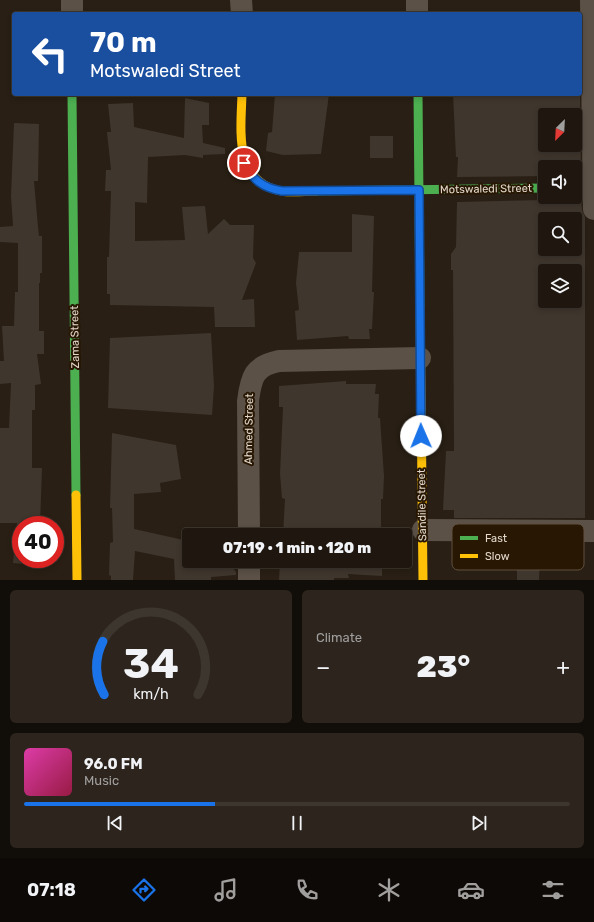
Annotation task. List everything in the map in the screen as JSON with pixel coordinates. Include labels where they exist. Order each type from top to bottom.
[{"type":"street","points":[[72,0],[72,12]]},
{"type":"street","points":[[242,0],[242,12]]},
{"type":"street","points":[[417,0],[417,12]]},
{"type":"street","points":[[591,0],[594,209]]},
{"type":"street","name":"Zama Street","points":[[72,96],[77,580]]},
{"type":"street","name":"Motswaledi Street","points":[[242,96],[242,148],[244,163],[257,182],[268,189],[282,191],[538,188]]},
{"type":"street","name":"Sandile Street","points":[[418,96],[423,580]]},
{"type":"street","points":[[582,188],[594,188]]},
{"type":"street","name":"Ahmed Street","points":[[249,528],[248,401],[250,385],[257,371],[265,364],[279,361],[420,358]]},
{"type":"street","points":[[423,530],[452,530]]},
{"type":"street","points":[[584,531],[594,531]]},
{"type":"street","points":[[249,568],[249,580]]},
{"type":"building","points":[[275,96],[329,96],[321,154],[283,155],[266,151],[268,133],[272,132]]},
{"type":"building","points":[[453,96],[580,96],[580,108],[538,108],[538,152],[581,152],[581,160],[538,160],[538,176],[457,177],[458,157],[456,157]]},
{"type":"building","points":[[185,98],[209,103],[209,125],[202,125],[203,143],[225,148],[225,154],[203,155],[203,158],[185,155],[148,157],[147,203],[135,202],[135,241],[185,240],[182,207],[205,206],[208,234],[224,219],[230,225],[254,225],[253,258],[256,263],[242,300],[254,299],[255,327],[215,327],[214,307],[110,305],[110,294],[107,294],[107,257],[109,257],[111,191],[105,191],[106,170],[111,170],[107,132],[111,132],[108,104],[133,103],[134,127],[184,138]]},
{"type":"building","points":[[14,123],[39,124],[38,181],[34,181],[39,236],[42,236],[42,273],[40,273],[39,283],[39,331],[44,331],[44,354],[37,354],[41,384],[35,385],[35,410],[32,410],[32,468],[42,468],[40,516],[12,516],[12,523],[0,523],[0,428],[9,428],[11,383],[0,384],[0,361],[4,361],[2,326],[14,326],[15,292],[18,292],[18,243],[0,242],[0,227],[13,226],[11,196]]},
{"type":"building","points":[[370,136],[393,136],[393,158],[370,158]]},
{"type":"building","points":[[538,200],[538,204],[581,204],[585,217],[585,518],[454,518],[454,510],[443,510],[446,451],[454,451],[453,270],[451,270],[451,254],[456,247],[457,202]]},
{"type":"building","points":[[352,214],[374,216],[372,292],[374,292],[372,329],[369,329],[370,339],[349,339],[348,336],[297,340],[295,311],[299,310],[296,283],[299,252],[352,252]]},
{"type":"building","points":[[211,333],[214,386],[212,415],[108,408],[110,338]]},
{"type":"building","points":[[346,381],[346,384],[376,384],[375,394],[379,394],[378,418],[380,418],[384,476],[383,499],[381,499],[381,528],[283,528],[285,499],[282,498],[280,474],[283,407],[279,407],[279,386]]},
{"type":"building","points":[[112,433],[176,445],[181,479],[160,483],[161,492],[134,494],[134,529],[182,540],[182,568],[233,568],[236,572],[236,575],[211,577],[211,580],[175,580],[174,559],[135,551],[133,580],[111,580],[111,576],[109,575],[110,543],[113,542],[112,508],[110,508]]},
{"type":"building","points":[[197,527],[216,528],[197,528]]},
{"type":"building","points":[[280,568],[382,568],[382,576],[348,574],[349,578],[334,578],[334,580],[279,580]]},
{"type":"building","points":[[517,570],[539,570],[539,580],[517,580]]},
{"type":"traffic: fast","points":[[72,96],[76,495]]},
{"type":"traffic: fast","points":[[418,96],[420,305]]},
{"type":"traffic: fast","points":[[316,191],[538,188]]},
{"type":"traffic: slow","points":[[242,96],[241,138],[243,153],[255,178],[266,186],[282,191],[316,191]]},
{"type":"traffic: slow","points":[[420,305],[423,580]]},
{"type":"traffic: slow","points":[[76,495],[77,580]]},
{"type":"route","points":[[244,163],[257,182],[268,189],[282,191],[419,190],[421,436]]}]
